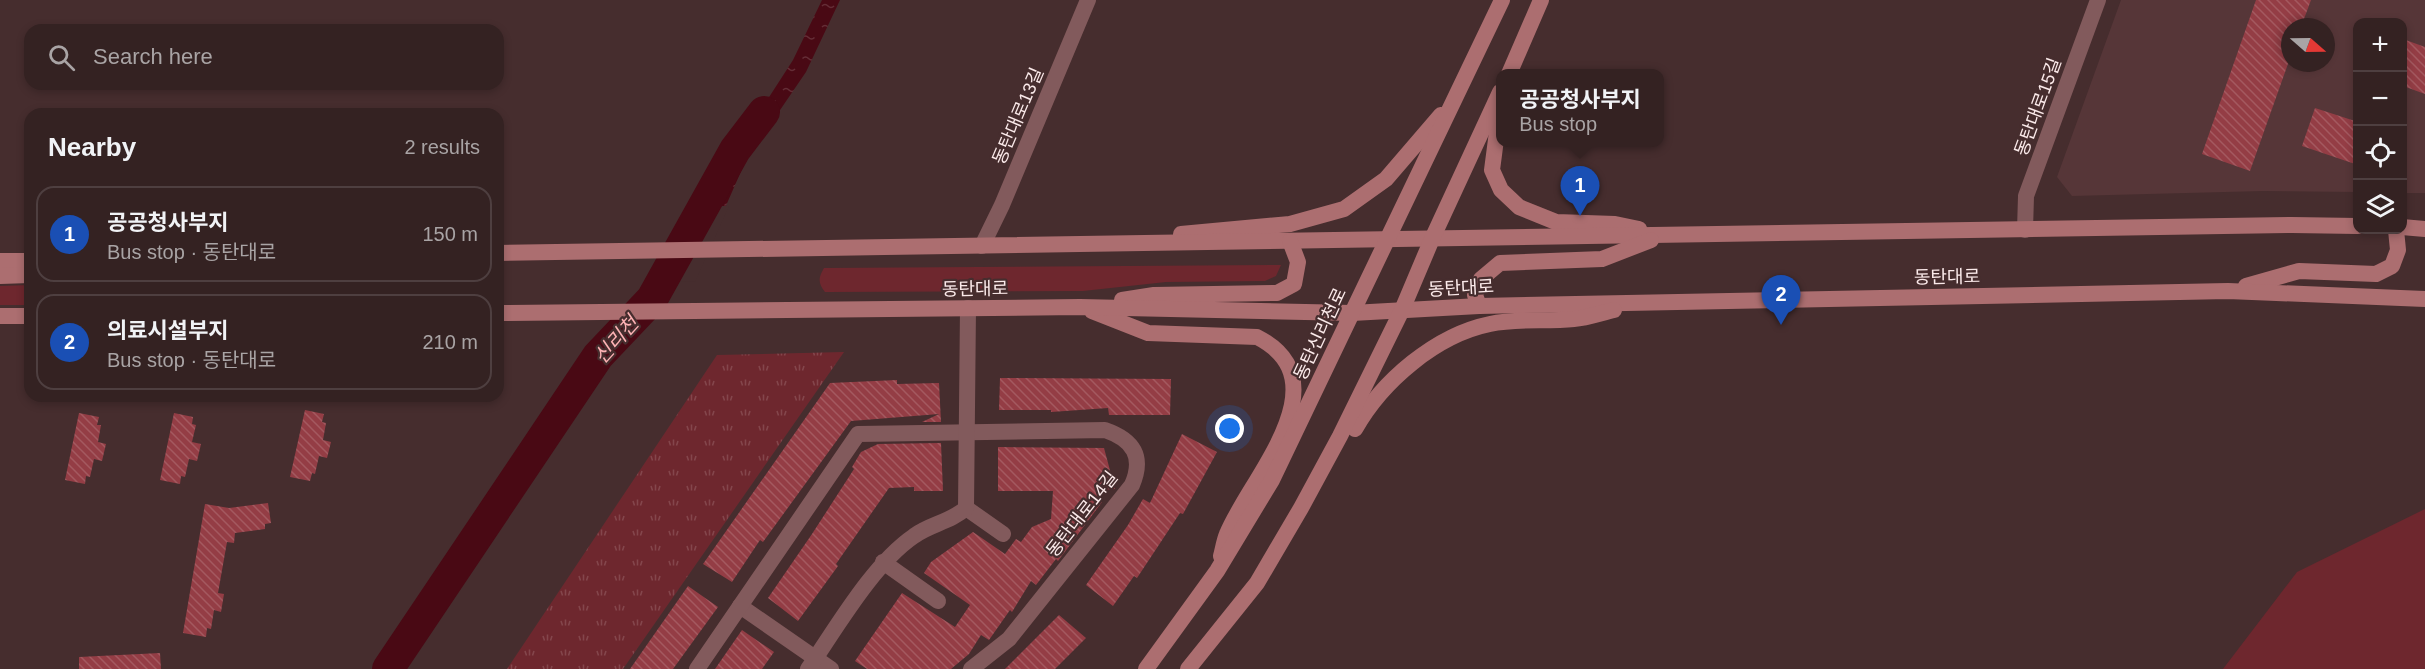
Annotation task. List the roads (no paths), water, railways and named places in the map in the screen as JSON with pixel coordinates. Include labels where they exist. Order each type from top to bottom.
[{"type":"main road","name":"동탄신리천로","points":[[1146,669],[1217,571],[1272,480],[1386,240],[1459,94],[1502,0]]},
{"type":"main road","points":[[1511,69],[1541,0]]},
{"type":"main road","points":[[1094,244],[1290,224],[1344,209],[1386,179],[1459,94]]},
{"type":"main road","points":[[1188,669],[1257,583],[1301,508],[1340,436],[1402,310],[1496,101]]},
{"type":"main road","points":[[1496,127],[1492,170],[1500,190],[1519,207],[1556,222],[1615,224],[1664,235]]},
{"type":"main road","points":[[504,253],[2292,225],[2353,226]]},
{"type":"main road","points":[[2407,227],[2425,229]]},
{"type":"main road","points":[[2228,291],[2299,272],[2376,274],[2392,266],[2398,250],[2396,234]]},
{"type":"main road","points":[[1479,306],[1474,295],[1481,279],[1500,263],[1602,259],[1664,235]]},
{"type":"main road","points":[[1080,307],[1154,295],[1277,293],[1294,284],[1298,262],[1290,241]]},
{"type":"main road","points":[[0,261],[24,261]]},
{"type":"main road","points":[[0,276],[24,274]]},
{"type":"main road","name":"동탄대로","points":[[504,313],[1080,307],[1352,313],[1479,306],[2228,291],[2425,299]]},
{"type":"main road","points":[[1301,508],[1332,470],[1367,407],[1412,361],[1459,334],[1490,324],[1575,319],[1649,302]]},
{"type":"main road","points":[[1080,307],[1148,333],[1257,337],[1272,345],[1285,359],[1291,376],[1293,410],[1260,477],[1227,533],[1217,571]]},
{"type":"main road","points":[[0,316],[24,316]]},
{"type":"street","name":"동탄대로13길","points":[[982,246],[1002,205],[1088,0]]},
{"type":"street","name":"동탄대로15길","points":[[2025,230],[2026,196],[2098,0]]},
{"type":"street","points":[[812,664],[883,562],[915,535],[958,516],[966,508],[968,308]]},
{"type":"street","name":"동탄대로14길","points":[[697,669],[858,434],[1105,430],[1126,440],[1133,447],[1136,457],[1137,473],[1132,485],[1009,639],[971,669]]},
{"type":"street","points":[[966,508],[1003,534]]},
{"type":"street","points":[[883,562],[938,601]]},
{"type":"street","points":[[740,606],[812,664],[831,669]]},
{"type":"water","points":[[822,0],[840,0],[806,72],[746,160],[693,281],[676,278],[735,150],[793,60]]},
{"type":"waterway","name":"신리천","points":[[388,669],[598,356],[652,299],[735,150],[764,112]]},
{"type":"place","name":"공공청사부지","points":[[1580,216]]},
{"type":"place","name":"의료시설부지","points":[[1781,325]]}]
